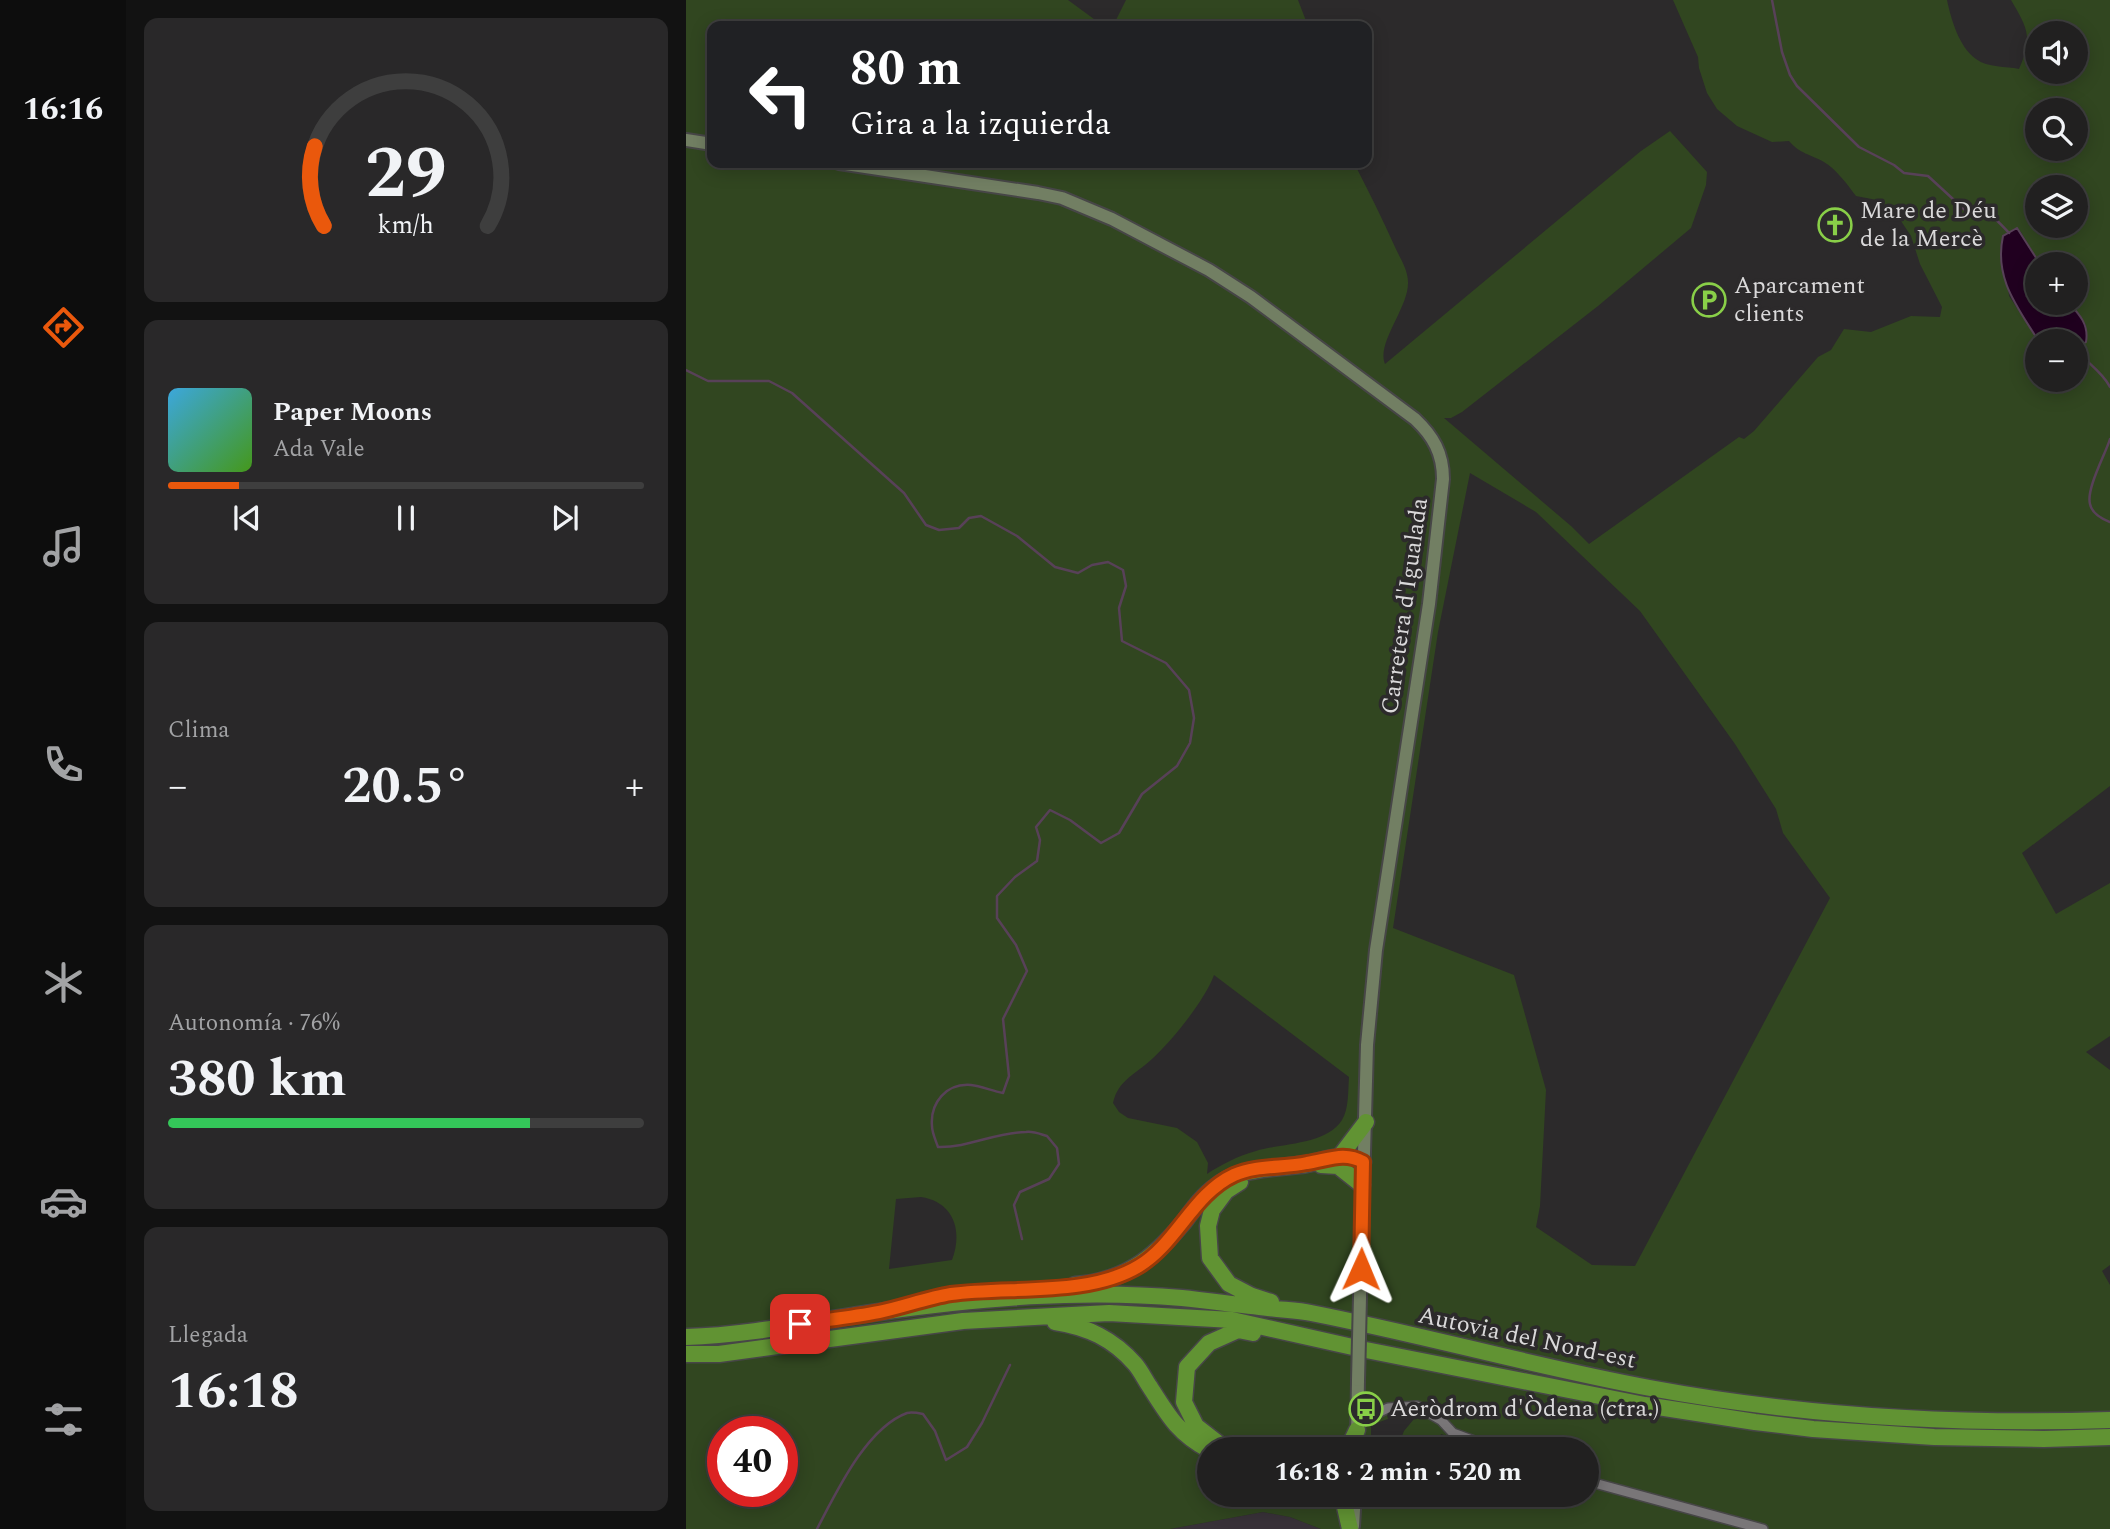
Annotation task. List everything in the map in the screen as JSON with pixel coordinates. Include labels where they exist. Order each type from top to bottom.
[{"type":"highway","points":[[1339,1161],[1366,1122]]},
{"type":"highway","points":[[879,1312],[949,1295],[1096,1284],[1138,1266],[1163,1246],[1214,1187],[1234,1175],[1248,1170],[1339,1161],[1354,1157],[1363,1162]]},
{"type":"highway","points":[[1339,1161],[1362,1185]]},
{"type":"highway","points":[[1265,1169],[1226,1191],[1212,1210],[1208,1226],[1210,1258],[1229,1284],[1252,1296],[1307,1312]]},
{"type":"highway","name":"Autovia del Nord-est","points":[[686,1337],[720,1336],[990,1298],[1078,1294],[1178,1298],[1307,1312],[1551,1368],[1728,1401],[1902,1419],[2110,1420]]},
{"type":"highway","name":"Autovia del Nord-est","points":[[686,1354],[719,1353],[963,1321],[1109,1313],[1232,1320],[1366,1350],[1645,1405],[1767,1423],[1934,1437],[2110,1437]]},
{"type":"highway","points":[[1024,1318],[1069,1324],[1093,1331],[1113,1344],[1136,1365],[1171,1420],[1188,1438],[1197,1443]]},
{"type":"highway","points":[[1212,1437],[1196,1426],[1184,1402],[1187,1367],[1209,1343],[1238,1330],[1366,1350]]},
{"type":"highway","points":[[1353,1437],[1357,1426]]},
{"type":"highway","points":[[1345,1507],[1351,1529]]},
{"type":"street","points":[[686,140],[707,143]]},
{"type":"street","name":"Carretera d'Igualada","points":[[873,168],[1038,192],[1062,198],[1112,219],[1209,270],[1251,297],[1415,419],[1430,433],[1443,463],[1429,604],[1376,950],[1367,1045],[1357,1437]]},
{"type":"street","points":[[1357,1426],[1388,1408],[1417,1406],[1441,1420],[1453,1433],[1464,1437]]},
{"type":"street","points":[[1599,1484],[1763,1529]]},
{"type":"street","points":[[1351,1529],[1353,1507]]},
{"type":"shaded area","points":[[2017,228],[2032,252],[2025,252],[2025,315],[2079,315],[2086,329],[2031,329],[2014,302],[2004,278],[2001,251],[2003,236]]},
{"type":"shaded area","points":[[1263,1512],[1290,1517],[1321,1529],[1170,1529]]},
{"type":"green space","points":[[686,0],[1068,0],[1097,21],[707,21],[707,168],[1357,168],[1408,278],[1404,302],[1385,346],[1385,364],[1641,151],[1670,131],[1707,172],[1706,185],[1691,228],[1598,306],[1462,412],[1451,418],[1444,418],[1589,544],[1739,437],[1744,439],[1754,431],[1818,357],[1831,350],[1844,329],[1871,332],[1911,316],[1940,317],[1942,307],[1920,264],[1911,236],[1895,212],[1877,200],[1856,196],[1828,165],[1801,151],[1789,141],[1772,142],[1737,126],[1717,109],[1707,93],[1698,57],[1673,0],[1947,0],[1957,32],[1976,59],[1986,64],[2019,69],[2025,52],[2025,84],[2088,84],[2088,21],[2025,21],[2025,26],[2011,0],[2110,0],[2110,786],[2022,853],[2056,914],[2110,883],[2110,1036],[2086,1052],[2110,1070],[2110,1265],[2102,1271],[2110,1285],[2110,1529],[1321,1529],[1290,1517],[1263,1512],[1170,1529],[686,1529]],"holes":[[[1470,473],[1536,512],[1640,611],[1735,744],[1776,809],[1783,833],[1830,898],[1635,1266],[1592,1265],[1536,1227],[1540,1206],[1546,1090],[1514,975],[1393,928],[1438,632]],[[1214,975],[1349,1077],[1346,1110],[1335,1128],[1315,1139],[1243,1155],[1207,1174],[1208,1163],[1197,1142],[1177,1128],[1128,1118],[1119,1112],[1113,1103],[1115,1095],[1128,1078],[1152,1059],[1187,1020]],[[921,1197],[941,1205],[953,1220],[956,1239],[952,1260],[889,1269],[896,1199]]]},
{"type":"green space","points":[[1126,0],[1298,0],[1306,21],[1116,21]]},
{"type":"waterway","points":[[1772,0],[1782,52],[1790,75],[1797,86],[1859,147],[1904,173],[1928,176],[1966,211],[1986,213],[2009,233]]},
{"type":"waterway","points":[[2088,362],[2110,387]]},
{"type":"waterway","points":[[686,370],[708,381],[769,381],[792,393],[904,493],[926,525],[939,530],[959,528],[969,518],[981,516],[1017,536],[1055,567],[1078,573],[1092,565],[1108,562],[1123,570],[1126,586],[1119,608],[1122,641],[1166,663],[1189,690],[1194,718],[1190,743],[1177,766],[1142,794],[1119,833],[1101,843],[1070,820],[1050,810],[1036,827],[1040,840],[1037,861],[1015,877],[997,896],[997,918],[1016,945],[1027,971],[1003,1019],[1009,1076],[1003,1093],[971,1085],[962,1085],[947,1091],[937,1102],[932,1129],[938,1147],[1029,1132],[1047,1136],[1057,1148],[1059,1164],[1049,1179],[1020,1192],[1014,1205],[1022,1239]]},
{"type":"waterway","points":[[2110,439],[2093,481],[2090,498],[2091,508],[2095,513],[2110,522]]},
{"type":"waterway","points":[[817,1529],[854,1463],[878,1432],[892,1421],[907,1413],[923,1414],[935,1431],[946,1460],[967,1447],[982,1423],[1010,1365]]},
{"type":"place","name":"Mare de Déu de la Mercè","points":[[1835,225]]},
{"type":"place","name":"Aparcament clients","points":[[1709,300]]},
{"type":"place","name":"Aeròdrom d'Òdena (ctra.)","points":[[1366,1409]]},
{"type":"route","points":[[800,1324],[879,1312],[949,1295],[1096,1284],[1138,1266],[1163,1246],[1214,1187],[1234,1175],[1248,1170],[1308,1163],[1340,1155],[1354,1157],[1363,1162],[1361,1269]]}]
